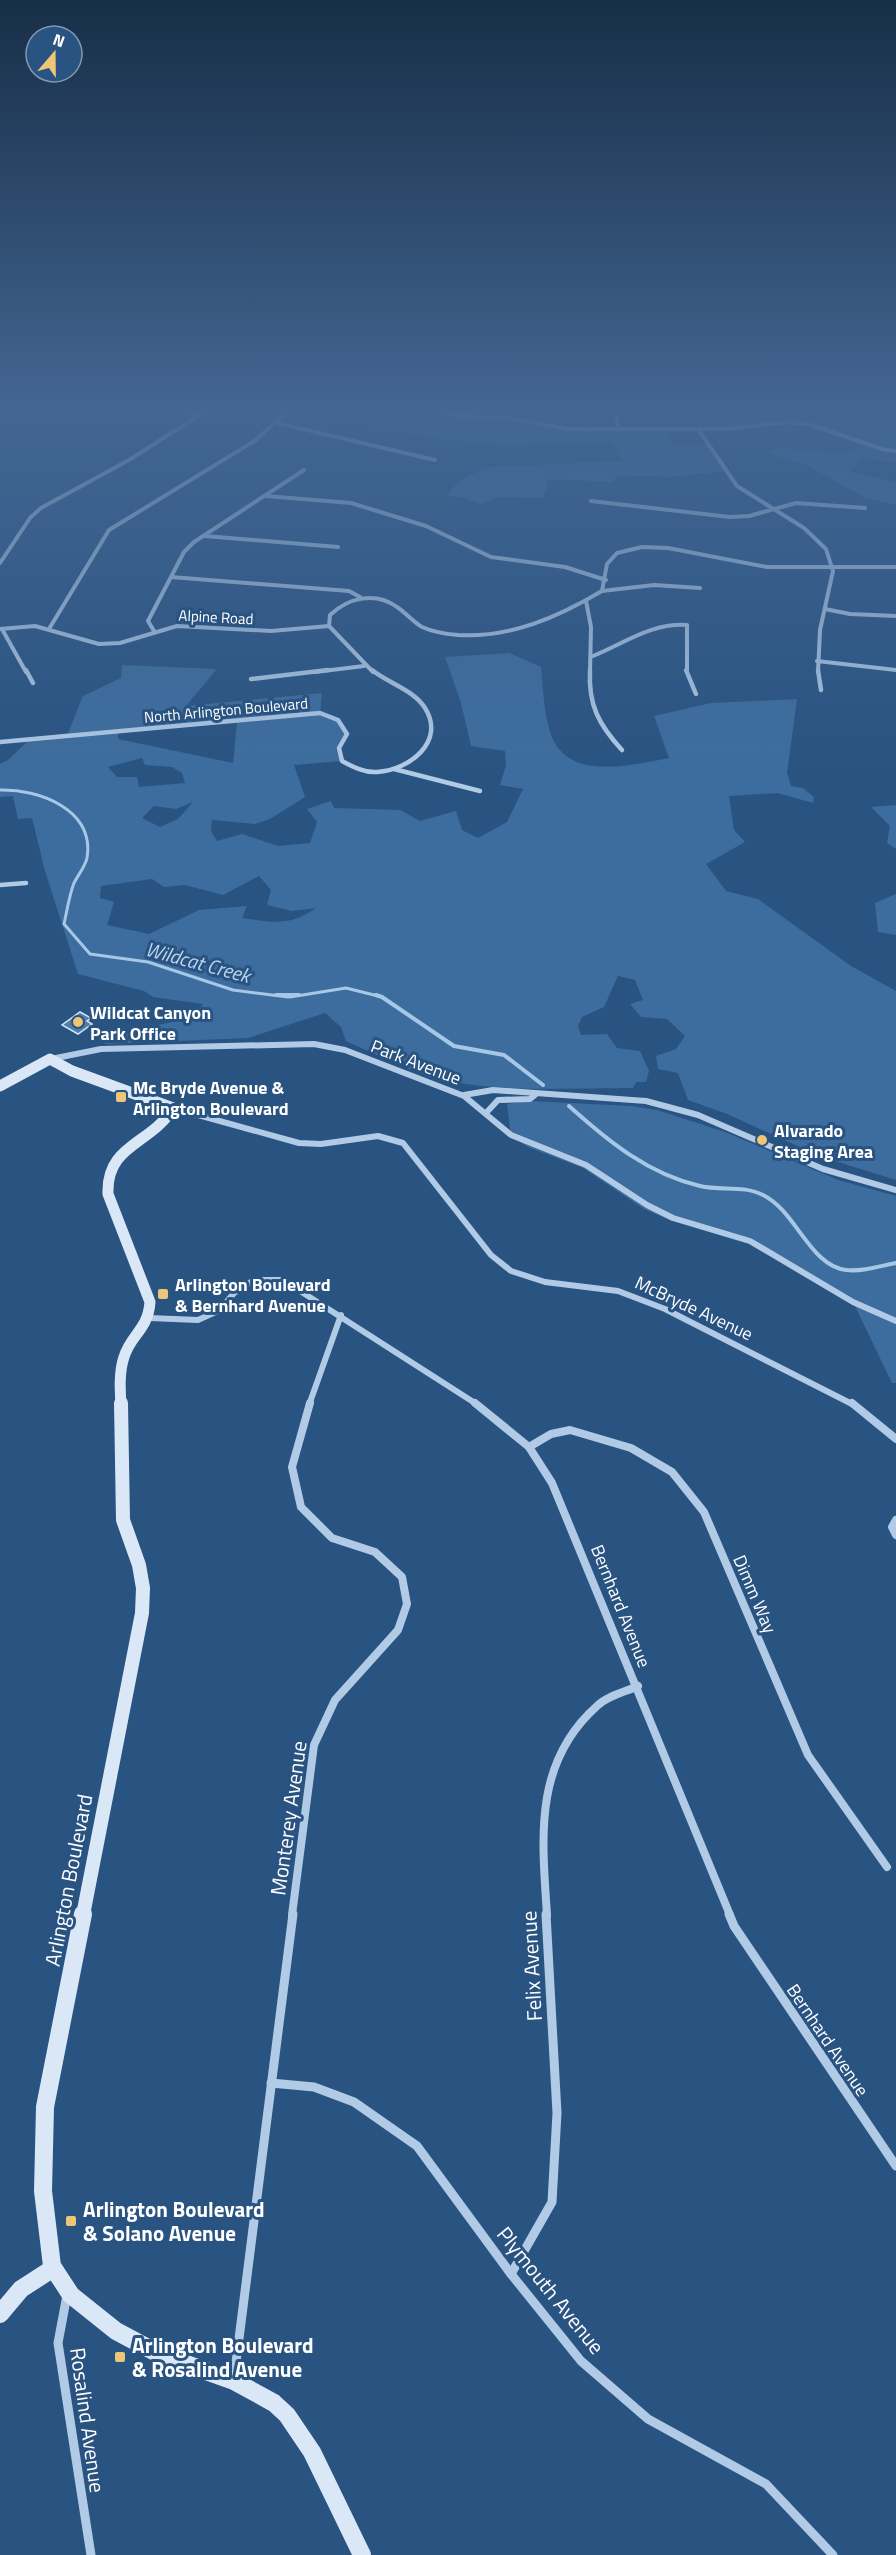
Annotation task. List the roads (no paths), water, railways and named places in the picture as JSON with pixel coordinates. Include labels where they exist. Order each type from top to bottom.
[{"type":"main road","points":[[2,1081],[50,1059]]},
{"type":"main road","name":"McBryde Avenue","points":[[50,1059],[72,1071],[173,1107]]},
{"type":"main road","points":[[149,1318],[150,1302],[108,1194],[106,1182],[110,1169],[119,1155],[163,1123],[173,1107]]},
{"type":"main road","name":"Arlington Boulevard","points":[[149,1318],[123,1355],[120,1379],[123,1520],[139,1565],[143,1588],[142,1613],[45,2107],[41,2188],[52,2269],[68,2291],[106,2326],[158,2354],[233,2380],[275,2403],[297,2429],[327,2479],[363,2555]]},
{"type":"main road","points":[[0,2314],[21,2289],[52,2269]]},
{"type":"street","points":[[0,563],[22,530]]},
{"type":"street","points":[[49,629],[109,530]]},
{"type":"street","points":[[154,631],[148,621],[184,552],[214,530]]},
{"type":"street","points":[[435,530],[491,557],[565,567],[606,580]]},
{"type":"street","points":[[803,530],[812,536],[828,554],[833,566],[818,661],[821,690]]},
{"type":"street","points":[[205,536],[338,547]]},
{"type":"street","points":[[602,591],[606,580],[607,564],[617,554],[642,547],[668,548],[741,564],[767,567],[896,567]]},
{"type":"street","points":[[171,577],[350,591],[361,597],[375,598],[392,604],[422,627],[459,635],[487,634],[532,626],[602,591],[654,585],[700,588]]},
{"type":"street","points":[[329,626],[330,615],[338,606],[361,597]]},
{"type":"street","points":[[586,601],[592,620],[593,656],[590,699],[608,736],[622,750]]},
{"type":"street","points":[[825,609],[850,614],[896,616]]},
{"type":"street","points":[[593,656],[609,650],[647,627],[670,622],[687,625],[688,648],[684,675],[696,694]]},
{"type":"street","name":"Alpine Road","points":[[1,629],[35,626],[99,644],[129,640],[177,626],[271,631],[329,626]]},
{"type":"street","name":"North Arlington Boulevard","points":[[0,742],[320,713],[339,720],[347,734],[339,748],[342,761],[354,768],[377,772],[393,769],[414,760],[426,749],[432,736],[426,708],[410,693],[364,666],[346,641],[329,626]]},
{"type":"street","points":[[1,629],[33,683]]},
{"type":"street","points":[[818,661],[896,670]]},
{"type":"street","points":[[251,679],[364,666]]},
{"type":"street","points":[[393,769],[480,791]]},
{"type":"street","points":[[0,885],[26,883]]},
{"type":"street","name":"Park Avenue","points":[[50,1059],[101,1049],[314,1044],[345,1050],[464,1096],[512,1135],[531,1145],[586,1165],[646,1205],[673,1218],[750,1241],[853,1302],[896,1321]]},
{"type":"street","points":[[497,1091],[498,1100]]},
{"type":"street","points":[[464,1096],[497,1091],[529,1092],[535,1095],[632,1099],[672,1107],[717,1122],[822,1168],[896,1190]]},
{"type":"street","points":[[486,1113],[498,1100],[530,1099],[535,1095]]},
{"type":"street","name":"McBryde Avenue","points":[[173,1107],[298,1143],[321,1144],[378,1136],[403,1143],[478,1240],[490,1254],[511,1271],[546,1282],[618,1291],[665,1309],[851,1402],[896,1439]]},
{"type":"street","name":"Bernhard Avenue","points":[[149,1318],[198,1320],[220,1310],[234,1293],[254,1280],[283,1280],[483,1408],[529,1447],[552,1483],[570,1522],[734,1926],[896,2166]]},
{"type":"street","name":"Monterey Avenue","points":[[233,2380],[314,1745],[335,1700],[398,1630],[407,1604],[402,1577],[375,1552],[332,1538],[301,1507],[292,1467],[303,1422],[341,1315]]},
{"type":"street","name":"Dimm Way","points":[[529,1447],[548,1434],[569,1429],[640,1451],[666,1466],[689,1486],[704,1512],[808,1755],[887,1867]]},
{"type":"street","points":[[896,1520],[892,1527],[896,1535]]},
{"type":"street","name":"Felix Avenue","points":[[511,2274],[552,2202],[557,2112],[542,1829],[549,1781],[568,1738],[598,1704],[638,1686]]},
{"type":"street","name":"Plymouth Avenue","points":[[271,2083],[314,2087],[354,2102],[417,2146],[511,2274],[581,2361],[648,2420],[766,2484],[833,2555]]},
{"type":"street","name":"Rosalind Avenue","points":[[68,2291],[58,2343],[91,2555]]},
{"type":"waterway","name":"Wildcat Creek","points":[[0,790],[31,793],[46,798],[61,805],[82,827],[87,841],[87,858],[72,888],[64,924],[90,954],[148,962],[233,990],[288,997]]},
{"type":"waterway","name":"Wildcat Creek","points":[[290,997],[346,988],[382,997]]},
{"type":"waterway","name":"Wildcat Creek","points":[[276,995],[299,995]]},
{"type":"waterway","name":"Wildcat Creek","points":[[376,995],[382,997]]},
{"type":"waterway","name":"Wildcat Creek","points":[[382,997],[454,1046],[504,1055],[543,1085]]},
{"type":"waterway","name":"Wildcat Creek","points":[[569,1106],[614,1144],[663,1173],[700,1186],[748,1190],[763,1195],[785,1213],[822,1259],[833,1266],[846,1270],[858,1270],[896,1263]]},
{"type":"place","name":"Wildcat Canyon Park Office","points":[[78,1022]]},
{"type":"place","name":"Mc Bryde Avenue & Arlington Boulevard","points":[[121,1097]]},
{"type":"place","name":"Alvarado Staging Area","points":[[762,1140]]},
{"type":"place","name":"Arlington Boulevard & Bernhard Avenue","points":[[163,1294]]},
{"type":"place","name":"Arlington Boulevard & Solano Avenue","points":[[71,2221]]},
{"type":"place","name":"Arlington Boulevard & Rosalind Avenue","points":[[120,2357]]}]
